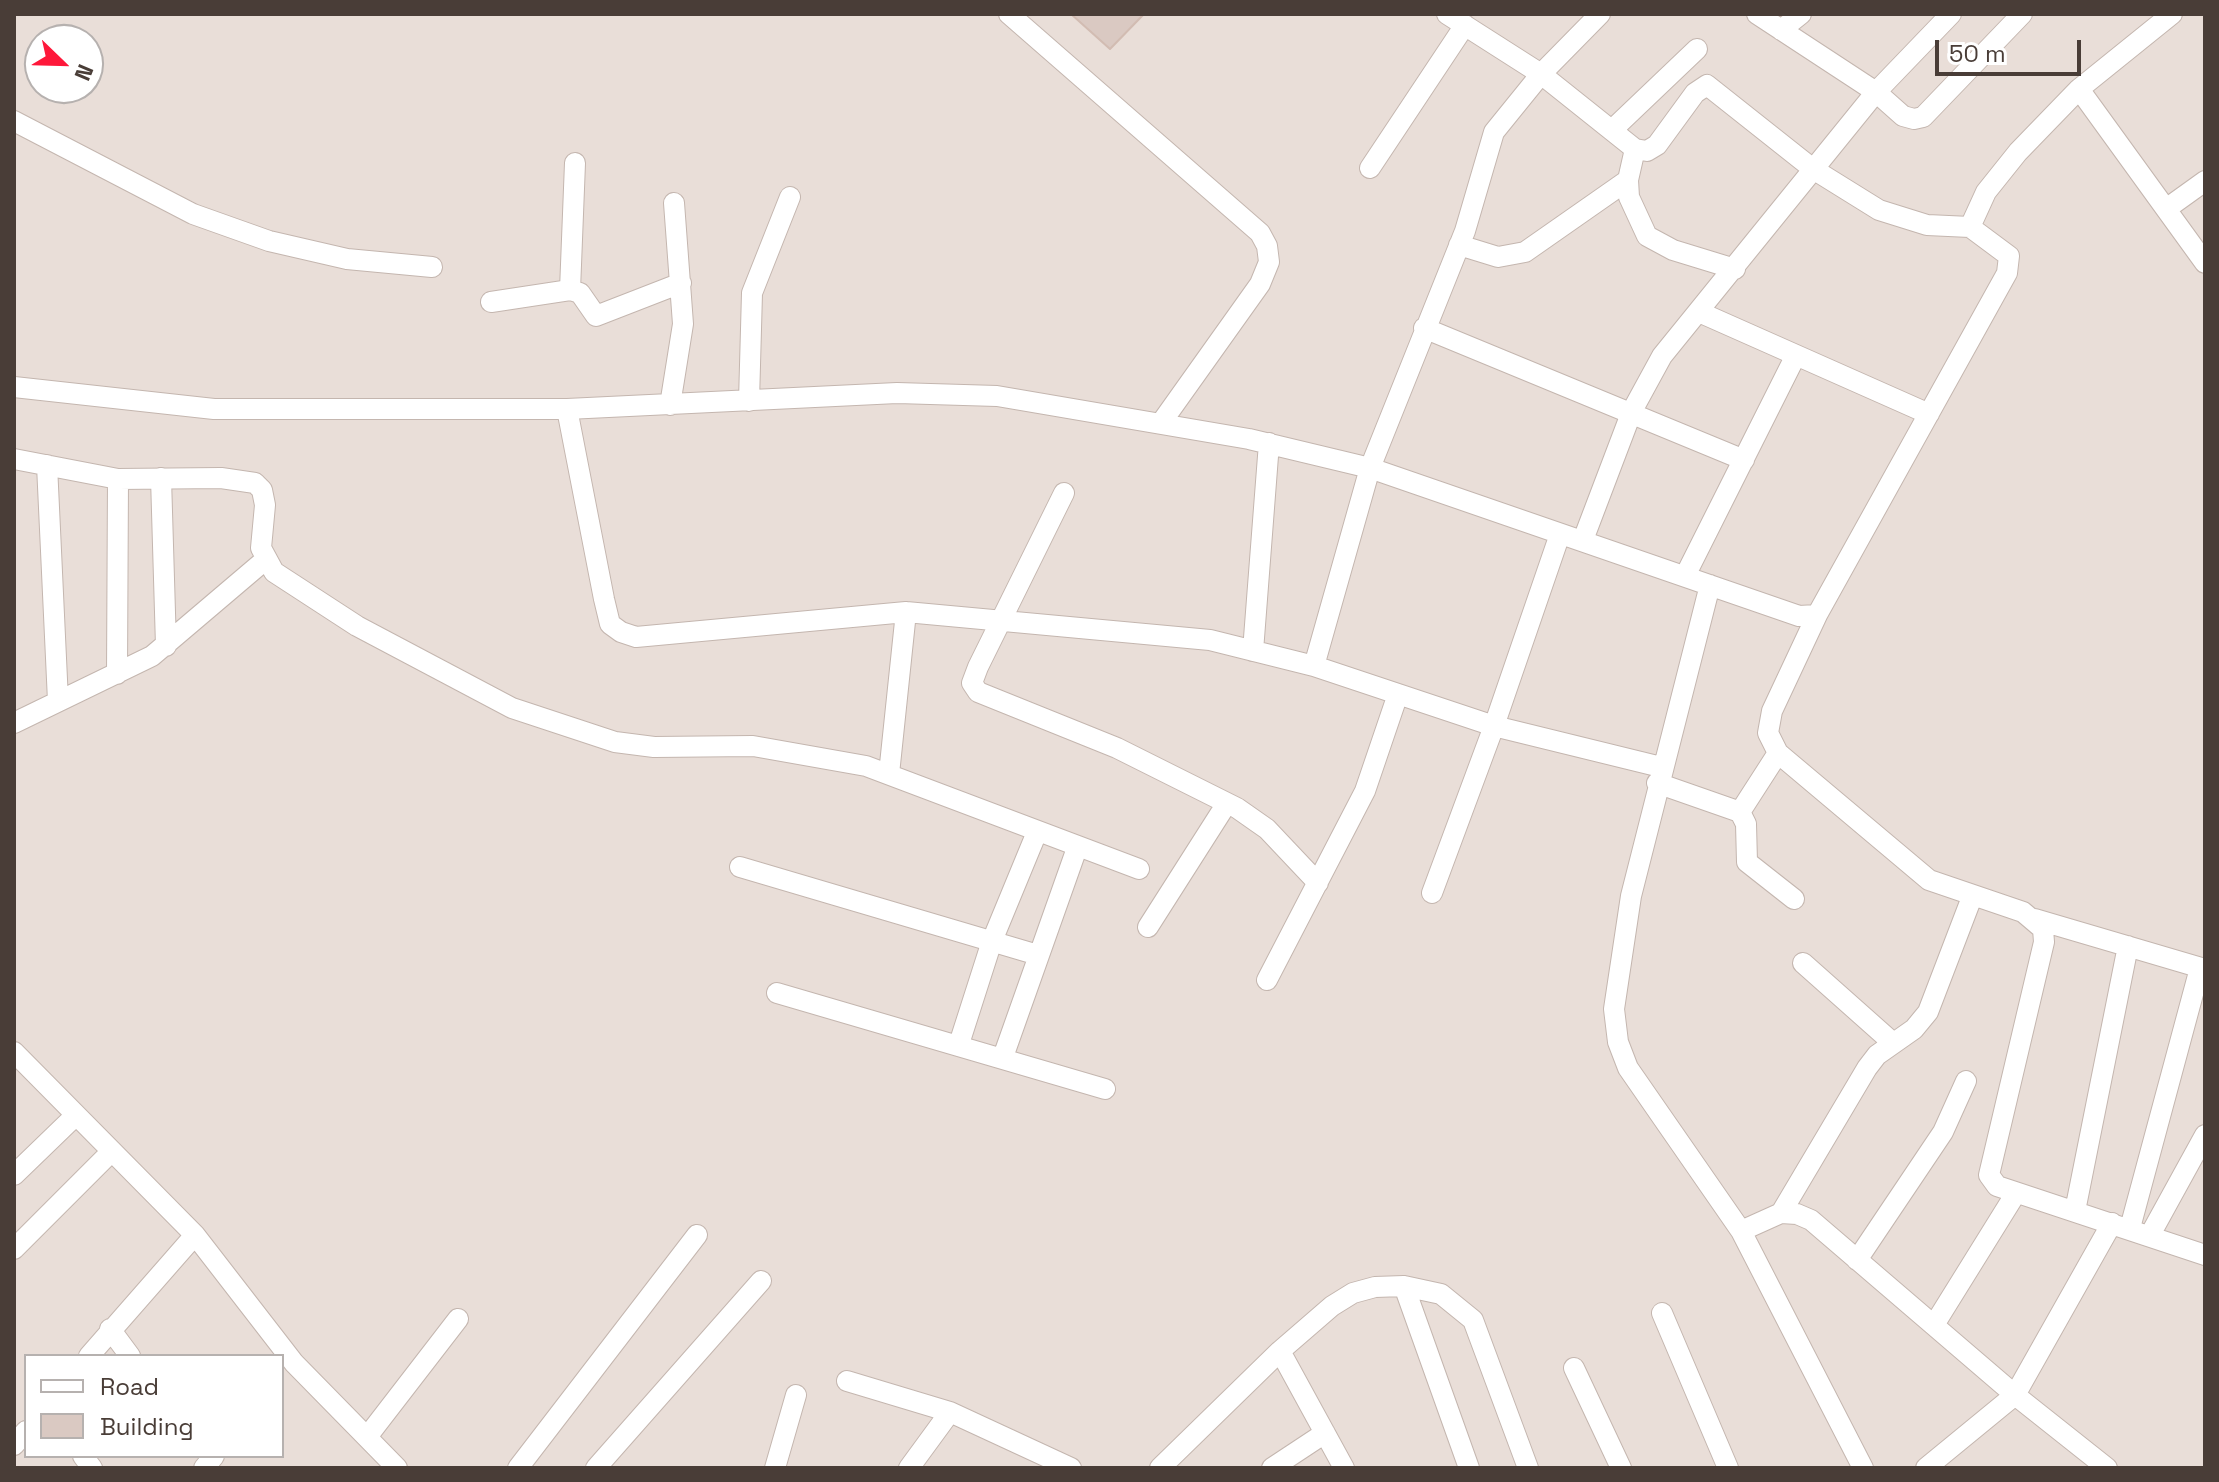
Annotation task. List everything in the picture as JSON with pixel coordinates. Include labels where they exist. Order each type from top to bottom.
[{"type":"street","points":[[1009,14],[1260,233],[1267,246],[1269,262],[1260,284],[1161,423]]},
{"type":"street","points":[[1314,666],[1370,468],[1476,200],[1486,151],[1494,132],[1541,74],[1600,14]]},
{"type":"street","points":[[1757,14],[1876,92],[1903,116],[1923,117],[2022,14]]},
{"type":"street","points":[[1781,30],[1801,14]]},
{"type":"street","points":[[1583,540],[1632,411],[1662,356],[1876,92],[1951,14]]},
{"type":"street","points":[[1970,227],[2002,170],[2079,89],[2172,14]]},
{"type":"street","points":[[1370,168],[1456,19],[1541,74],[1635,149],[1647,151],[1657,145],[1695,93],[1707,85],[1813,169],[1879,210],[1902,219],[1945,228],[1970,227],[2009,256],[2007,273],[1817,615],[1772,711],[1768,733],[1778,753],[1906,864],[1929,880],[2035,919],[2202,968],[2131,1229]]},
{"type":"street","points":[[1612,130],[1697,49]]},
{"type":"street","points":[[2079,89],[2205,263]]},
{"type":"street","points":[[14,121],[193,214],[269,241],[347,259],[432,267]]},
{"type":"street","points":[[1635,149],[1628,180],[1629,197],[1647,236],[1673,250],[1735,269]]},
{"type":"street","points":[[570,290],[575,163]]},
{"type":"street","points":[[1459,245],[1498,257],[1525,252],[1628,180]]},
{"type":"street","points":[[2166,209],[2205,181]]},
{"type":"street","points":[[749,401],[752,293],[790,197]]},
{"type":"street","points":[[670,405],[683,324],[674,203]]},
{"type":"street","points":[[491,302],[570,290],[580,293],[596,316],[681,283]]},
{"type":"street","points":[[1699,312],[1929,414]]},
{"type":"street","points":[[1424,328],[1632,411],[1744,460]]},
{"type":"street","points":[[1685,576],[1796,355]]},
{"type":"street","points":[[14,387],[214,409],[567,409],[948,392],[997,396],[1269,443],[1370,468],[1799,616],[1817,615]]},
{"type":"street","points":[[567,409],[610,624],[621,632],[636,637],[906,612],[1210,640],[1314,666],[1494,726],[1659,775],[1740,812],[1746,824],[1747,862],[1794,899]]},
{"type":"street","points":[[1253,651],[1269,443]]},
{"type":"street","points":[[14,459],[118,479],[242,479],[255,483],[262,490],[265,505],[261,548],[274,572],[357,626],[512,708],[615,742],[654,747],[753,746],[852,763],[889,774],[1139,869]]},
{"type":"street","points":[[47,465],[58,701]]},
{"type":"street","points":[[161,478],[166,646]]},
{"type":"street","points":[[117,674],[118,479]]},
{"type":"street","points":[[1064,493],[972,683],[978,692],[1117,748],[1227,803],[1267,829],[1318,883]]},
{"type":"street","points":[[1432,893],[1560,534]]},
{"type":"street","points":[[14,723],[117,674],[166,646],[265,560]]},
{"type":"street","points":[[1710,585],[1659,775],[1618,963],[1614,1009],[1618,1042],[1628,1068],[1741,1231],[1863,1468]]},
{"type":"street","points":[[889,774],[906,612]]},
{"type":"street","points":[[1267,980],[1365,791],[1398,694]]},
{"type":"street","points":[[1740,812],[1778,753]]},
{"type":"street","points":[[1148,927],[1227,803]]},
{"type":"street","points":[[959,1044],[992,941],[1037,832]]},
{"type":"street","points":[[1003,1057],[1077,848]]},
{"type":"street","points":[[740,867],[1038,955]]},
{"type":"street","points":[[1741,1231],[1781,1213],[1867,1068],[1893,1043],[1914,1029],[1928,1012],[1972,897]]},
{"type":"street","points":[[2035,919],[2043,929],[2044,942],[1989,1175],[1997,1186],[2205,1255]]},
{"type":"street","points":[[2075,1211],[2128,946]]},
{"type":"street","points":[[1803,963],[1893,1043]]},
{"type":"street","points":[[777,993],[1105,1089]]},
{"type":"street","points":[[14,1052],[74,1117],[195,1235],[277,1354]]},
{"type":"street","points":[[1857,1260],[1943,1132],[1966,1081]]},
{"type":"street","points":[[14,1175],[74,1117]]},
{"type":"street","points":[[1926,1468],[2015,1395],[2131,1229],[2205,1135]]},
{"type":"street","points":[[14,1249],[111,1152]]},
{"type":"street","points":[[1934,1325],[2016,1193]]},
{"type":"street","points":[[1781,1213],[1811,1220],[2015,1395],[2107,1468]]},
{"type":"street","points":[[91,1354],[195,1235]]},
{"type":"street","points":[[518,1468],[697,1235]]},
{"type":"street","points":[[596,1468],[761,1281]]},
{"type":"street","points":[[1404,1286],[1469,1468]]},
{"type":"street","points":[[1160,1468],[1280,1351],[1332,1306],[1353,1293],[1375,1287],[1404,1286],[1441,1294],[1473,1320],[1528,1468]]},
{"type":"street","points":[[1662,1313],[1728,1468]]},
{"type":"street","points":[[367,1437],[458,1319]]},
{"type":"street","points":[[110,1329],[129,1354]]},
{"type":"street","points":[[1280,1351],[1344,1468]]},
{"type":"street","points":[[1574,1368],[1621,1468]]},
{"type":"street","points":[[288,1370],[367,1437],[397,1468]]},
{"type":"street","points":[[847,1381],[950,1412],[1071,1468]]},
{"type":"street","points":[[775,1468],[796,1395]]},
{"type":"street","points":[[909,1468],[950,1412]]},
{"type":"street","points":[[1272,1468],[1325,1433]]},
{"type":"shaded area","points":[[14,14],[2205,14],[2205,1468],[14,1468]]},
{"type":"building","points":[[1071,14],[1144,14],[1110,49]]}]
